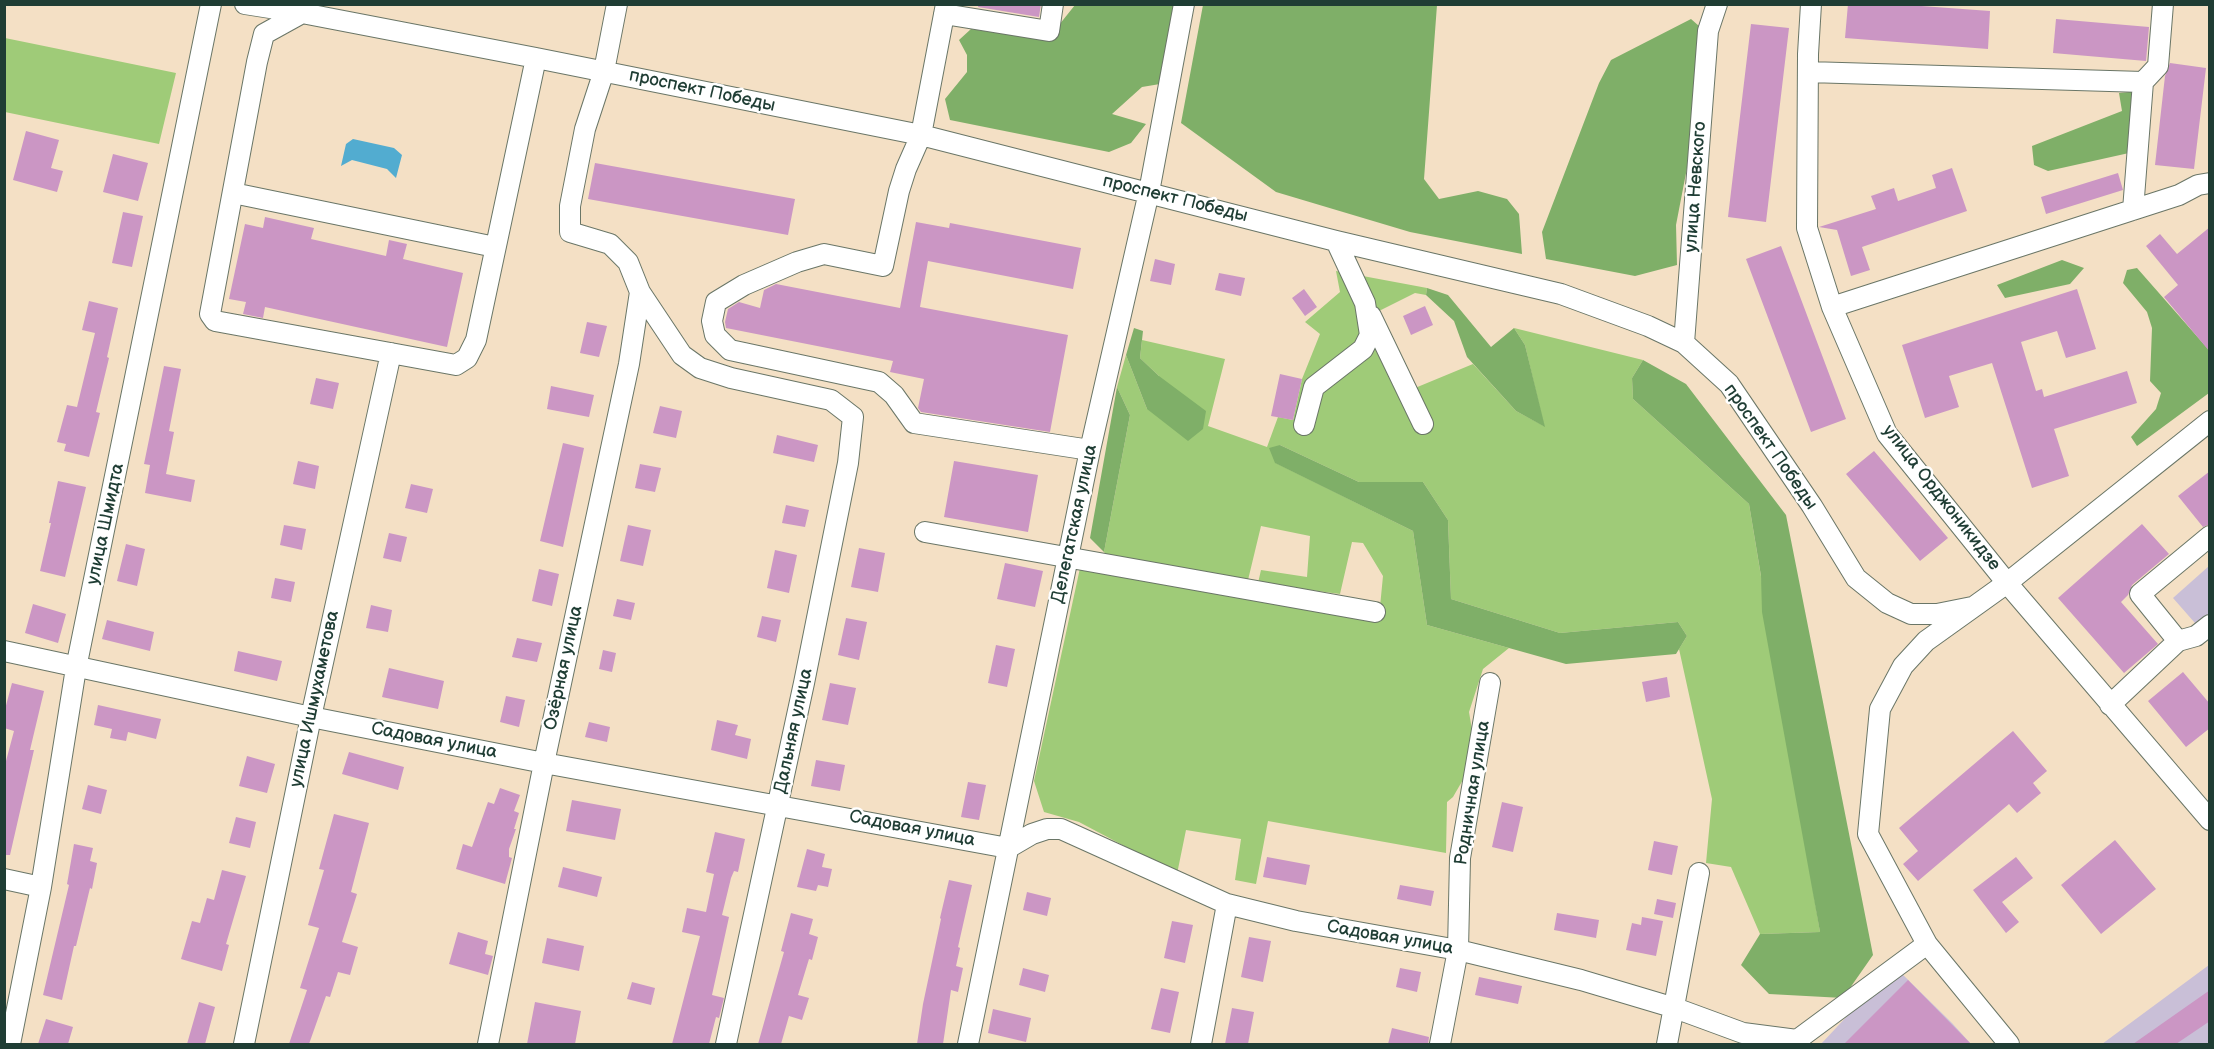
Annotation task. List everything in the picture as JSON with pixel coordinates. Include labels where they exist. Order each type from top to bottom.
[{"type":"street","name":"улица Шмидта","points":[[10,1044],[41,887],[76,668],[211,4]]},
{"type":"street","name":"проспект Победы","points":[[245,4],[604,71],[921,135],[1336,241],[1561,294],[1648,326],[1684,343],[1729,384],[1812,506],[1856,578],[1887,603],[1911,614],[1936,614],[1972,607]]},
{"type":"street","points":[[617,4],[604,71],[585,129],[570,206],[570,232],[609,244],[628,262],[640,292]]},
{"type":"street","points":[[1053,4],[1049,31],[945,9],[921,135],[899,191],[882,266],[824,254],[797,262],[744,285],[716,302],[712,321],[715,335],[730,350],[879,382],[894,395],[914,423],[1090,450]]},
{"type":"street","name":"Делегатская улица","points":[[968,1044],[1090,450],[1149,192],[1184,4]]},
{"type":"street","name":"улица Невского","points":[[1684,343],[1708,31],[1718,4]]},
{"type":"street","name":"улица Орджоникидзе","points":[[1811,4],[1807,228],[1832,307],[1887,434],[2007,583],[2210,820]]},
{"type":"street","points":[[2133,210],[2143,82],[2158,66],[2163,4]]},
{"type":"street","points":[[302,13],[264,34],[210,314],[215,321],[456,365],[467,358],[476,340],[536,58]]},
{"type":"street","points":[[1808,72],[2143,82]]},
{"type":"street","points":[[1832,307],[2210,183]]},
{"type":"street","points":[[233,193],[495,247]]},
{"type":"street","points":[[1336,241],[1423,424]]},
{"type":"street","name":"Дальняя улица","points":[[640,292],[682,355],[700,368],[730,378],[831,400],[853,417],[848,463],[779,805],[726,1044]]},
{"type":"street","name":"Озёрная улица","points":[[488,1044],[544,763],[629,364],[640,292]]},
{"type":"street","points":[[1305,425],[1314,387],[1363,349],[1370,335],[1365,303]]},
{"type":"street","name":"улица Ишмухаметова","points":[[244,1044],[311,717],[391,353]]},
{"type":"street","points":[[2008,1044],[1927,944],[1868,834],[1880,709],[1903,666],[1926,641],[2007,583],[2210,420]]},
{"type":"street","points":[[925,532],[1375,612]]},
{"type":"street","points":[[2178,641],[2140,594],[2210,536]]},
{"type":"street","points":[[2110,705],[2178,641],[2196,636],[2210,625]]},
{"type":"street","name":"Садовая улица","points":[[4,651],[311,717],[544,763],[1008,848],[1032,834],[1047,829],[1061,829],[1227,904],[1296,921],[1458,950],[1581,980],[1675,1008],[1743,1033],[1797,1040],[1927,944]]},
{"type":"street","name":"Родничная улица","points":[[1440,1044],[1458,950],[1460,858],[1490,683]]},
{"type":"street","points":[[1667,1044],[1699,873]]},
{"type":"street","points":[[4,879],[41,887]]},
{"type":"street","points":[[1201,1044],[1227,904]]},
{"type":"shaded area","points":[[2209,566],[2209,639],[2173,598]]},
{"type":"shaded area","points":[[2209,965],[2209,1044],[2102,1044]]},
{"type":"shaded area","points":[[1894,966],[1952,1023],[1971,1044],[1821,1044]]},
{"type":"green space","points":[[1075,5],[1176,5],[1160,84],[1142,87],[1112,114],[1146,124],[1131,143],[1109,152],[950,120],[945,99],[967,72],[967,55],[959,40],[971,29],[1047,40]]},
{"type":"green space","points":[[1203,5],[1437,5],[1424,179],[1439,199],[1478,191],[1507,199],[1519,214],[1522,254],[1410,232],[1276,192],[1181,123]]},
{"type":"green space","points":[[1691,19],[1699,26],[1692,142],[1676,225],[1677,265],[1635,276],[1546,259],[1542,232],[1599,83],[1611,60]]},
{"type":"green space","points":[[5,38],[176,73],[159,144],[5,112]]},
{"type":"green space","points":[[2139,91],[2129,153],[2048,171],[2034,165],[2032,146],[2122,111],[2119,93]]},
{"type":"green space","points":[[2062,260],[2084,268],[2070,284],[2005,298],[1997,285]]},
{"type":"green space","points":[[2137,268],[2209,350],[2209,393],[2137,446],[2131,437],[2156,409],[2161,393],[2150,381],[2152,328],[2147,312],[2123,283],[2127,270]]},
{"type":"green space","points":[[1336,271],[1427,288],[1426,295],[1415,293],[1379,311],[1415,388],[1473,364],[1516,411],[1544,426],[1525,345],[1514,328],[1643,360],[1632,378],[1633,399],[1749,504],[1820,932],[1760,934],[1731,867],[1706,863],[1712,799],[1679,649],[1687,636],[1678,622],[1560,633],[1451,599],[1448,520],[1423,482],[1359,482],[1280,445],[1276,463],[1413,531],[1427,625],[1509,648],[1483,669],[1469,712],[1474,742],[1468,771],[1453,797],[1447,802],[1446,853],[1268,821],[1256,884],[1235,880],[1241,839],[1186,830],[1177,874],[1079,822],[1044,812],[1034,781],[1080,568],[1379,617],[1383,576],[1363,543],[1352,542],[1340,594],[1258,583],[1261,570],[1307,577],[1310,536],[1261,526],[1248,580],[1109,559],[1104,552],[1130,415],[1117,387],[1126,355],[1147,409],[1159,376],[1140,358],[1142,340],[1225,359],[1208,426],[1267,447],[1278,417],[1293,420],[1302,379],[1320,334],[1305,322],[1340,292]]},
{"type":"green space","points":[[1427,288],[1448,295],[1491,347],[1514,328],[1525,345],[1545,427],[1516,411],[1467,357],[1454,321],[1426,295]]},
{"type":"green space","points":[[1134,328],[1143,331],[1140,358],[1159,376],[1206,411],[1203,429],[1188,441],[1147,409],[1126,355]]},
{"type":"green space","points":[[1643,360],[1686,384],[1786,515],[1873,955],[1843,998],[1769,994],[1741,965],[1760,934],[1820,932],[1762,612],[1761,576],[1749,504],[1633,399],[1632,378]]},
{"type":"green space","points":[[1117,387],[1130,415],[1104,552],[1090,538]]},
{"type":"green space","points":[[1280,445],[1359,482],[1423,482],[1448,520],[1451,599],[1560,633],[1678,622],[1687,636],[1676,654],[1566,664],[1427,625],[1413,531],[1275,463],[1269,448]]},
{"type":"water","points":[[353,139],[394,148],[402,155],[396,178],[387,169],[352,160],[341,166],[346,144]]},
{"type":"building","points":[[979,4],[1041,4],[1039,17],[978,7]]},
{"type":"building","points":[[1848,4],[1894,4],[1990,11],[1988,49],[1845,38]]},
{"type":"building","points":[[2056,19],[2149,27],[2146,61],[2053,53]]},
{"type":"building","points":[[1751,24],[1789,28],[1766,222],[1728,217]]},
{"type":"building","points":[[2170,63],[2206,68],[2194,169],[2155,165],[2165,76]]},
{"type":"building","points":[[26,131],[59,140],[51,168],[63,171],[57,192],[13,180]]},
{"type":"building","points":[[113,154],[148,163],[138,201],[103,192]]},
{"type":"building","points":[[595,163],[795,199],[788,235],[588,199]]},
{"type":"building","points":[[1952,168],[1967,211],[1862,247],[1870,270],[1851,276],[1837,230],[1819,227],[1876,209],[1871,196],[1894,188],[1898,201],[1936,188],[1932,175]]},
{"type":"building","points":[[2118,173],[2123,190],[2046,214],[2041,197]]},
{"type":"building","points":[[123,212],[143,216],[132,267],[112,263]]},
{"type":"building","points":[[265,217],[314,228],[311,239],[386,256],[389,240],[407,244],[403,259],[463,273],[447,347],[265,307],[263,318],[243,314],[246,302],[229,299],[245,224],[263,228]]},
{"type":"building","points":[[916,222],[949,228],[950,223],[1081,248],[1073,289],[928,261],[920,307],[1068,335],[1050,432],[921,412],[918,408],[924,379],[890,372],[893,361],[726,328],[728,309],[739,302],[760,308],[764,290],[776,284],[900,308]]},
{"type":"building","points":[[2210,227],[2210,352],[2164,297],[2178,285],[2146,246],[2160,234],[2177,254]]},
{"type":"building","points":[[1781,246],[1846,419],[1811,432],[1746,259]]},
{"type":"building","points":[[1155,259],[1175,264],[1171,285],[1150,281]]},
{"type":"building","points":[[1219,273],[1245,278],[1241,296],[1215,290]]},
{"type":"building","points":[[1304,289],[1317,307],[1305,316],[1292,298]]},
{"type":"building","points":[[2077,289],[2096,349],[2066,358],[2057,331],[2021,342],[2036,391],[2042,389],[2044,397],[2127,371],[2137,403],[2054,429],[2069,476],[2032,488],[1992,363],[1949,376],[1959,407],[1925,418],[1902,345]]},
{"type":"building","points":[[89,301],[118,308],[96,412],[100,413],[89,457],[64,451],[66,444],[57,442],[67,405],[77,407],[95,333],[82,330]]},
{"type":"building","points":[[1425,306],[1433,325],[1411,335],[1403,316]]},
{"type":"building","points":[[587,322],[607,326],[599,357],[580,353]]},
{"type":"building","points":[[164,366],[181,369],[169,431],[174,432],[166,474],[195,480],[191,502],[145,493],[150,465],[144,464]]},
{"type":"building","points":[[1280,374],[1302,379],[1293,420],[1271,416]]},
{"type":"building","points":[[316,378],[339,383],[333,409],[310,404]]},
{"type":"building","points":[[551,386],[594,395],[589,417],[547,409]]},
{"type":"building","points":[[660,406],[682,411],[676,438],[653,433]]},
{"type":"building","points":[[777,435],[818,445],[814,462],[773,453]]},
{"type":"building","points":[[563,443],[584,448],[563,547],[540,541]]},
{"type":"building","points":[[1874,451],[1948,538],[1920,561],[1846,474]]},
{"type":"building","points":[[298,461],[319,466],[315,489],[293,484]]},
{"type":"building","points":[[954,461],[1038,475],[1028,532],[944,517]]},
{"type":"building","points":[[640,464],[661,468],[655,492],[635,488]]},
{"type":"building","points":[[2210,471],[2210,524],[2203,527],[2178,496]]},
{"type":"building","points":[[58,481],[86,487],[65,577],[40,571]]},
{"type":"building","points":[[411,484],[433,489],[427,513],[405,508]]},
{"type":"building","points":[[786,505],[809,510],[805,527],[782,523]]},
{"type":"building","points":[[2142,524],[2169,554],[2132,585],[2128,595],[2121,602],[2158,644],[2124,673],[2058,598]]},
{"type":"building","points":[[284,525],[306,529],[302,550],[280,545]]},
{"type":"building","points":[[628,525],[651,530],[643,566],[620,561]]},
{"type":"building","points":[[389,533],[407,537],[401,562],[383,558]]},
{"type":"building","points":[[126,544],[145,549],[137,586],[117,581]]},
{"type":"building","points":[[859,548],[885,553],[878,592],[851,587]]},
{"type":"building","points":[[775,550],[797,555],[789,593],[767,588]]},
{"type":"building","points":[[1005,563],[1043,571],[1035,607],[997,599]]},
{"type":"building","points":[[539,569],[559,574],[552,606],[532,601]]},
{"type":"building","points":[[275,578],[295,582],[291,602],[271,598]]},
{"type":"building","points":[[617,599],[635,603],[631,620],[613,616]]},
{"type":"building","points":[[33,604],[66,614],[58,643],[25,633]]},
{"type":"building","points":[[371,605],[392,610],[388,632],[366,628]]},
{"type":"building","points":[[762,616],[781,620],[776,642],[757,637]]},
{"type":"building","points":[[846,618],[867,622],[859,660],[838,655]]},
{"type":"building","points":[[107,620],[154,632],[150,651],[102,639]]},
{"type":"building","points":[[517,638],[542,643],[537,662],[512,657]]},
{"type":"building","points":[[996,645],[1015,649],[1007,687],[988,683]]},
{"type":"building","points":[[603,650],[616,653],[612,672],[599,669]]},
{"type":"building","points":[[238,651],[282,661],[277,681],[234,671]]},
{"type":"building","points":[[389,668],[444,681],[438,709],[382,697]]},
{"type":"building","points":[[2183,672],[2210,704],[2210,728],[2186,747],[2148,701]]},
{"type":"building","points":[[1667,677],[1670,697],[1646,702],[1642,682]]},
{"type":"building","points":[[12,683],[44,691],[30,750],[34,750],[10,855],[4,855],[4,761],[6,761],[14,731],[4,728],[4,713]]},
{"type":"building","points":[[830,683],[856,688],[848,725],[822,720]]},
{"type":"building","points":[[506,696],[525,700],[519,727],[500,722]]},
{"type":"building","points":[[98,705],[161,719],[156,739],[128,732],[126,741],[110,738],[112,729],[94,725]]},
{"type":"building","points":[[717,720],[738,725],[735,735],[751,739],[747,759],[711,750]]},
{"type":"building","points":[[589,722],[610,727],[607,742],[585,737]]},
{"type":"building","points":[[2013,731],[2047,771],[2033,783],[2041,793],[2017,813],[2009,804],[1918,881],[1903,864],[1918,851],[1899,828]]},
{"type":"building","points":[[349,752],[404,767],[398,790],[342,774]]},
{"type":"building","points":[[247,756],[275,764],[267,793],[239,786]]},
{"type":"building","points":[[816,760],[845,765],[840,791],[811,786]]},
{"type":"building","points":[[968,782],[986,785],[979,820],[961,817]]},
{"type":"building","points":[[88,785],[107,790],[101,814],[82,809]]},
{"type":"building","points":[[500,788],[520,795],[514,811],[519,813],[509,849],[509,857],[512,858],[505,884],[456,869],[463,844],[472,847],[488,802],[494,804]]},
{"type":"building","points":[[572,800],[621,809],[615,840],[566,831]]},
{"type":"building","points":[[1502,802],[1523,807],[1513,852],[1492,847]]},
{"type":"building","points":[[334,814],[369,823],[351,892],[357,894],[342,942],[358,947],[350,975],[338,972],[330,997],[326,996],[309,1044],[289,1044],[307,990],[300,988],[319,928],[308,925],[324,870],[319,869]]},
{"type":"building","points":[[236,817],[256,822],[250,848],[229,843]]},
{"type":"building","points":[[715,832],[745,839],[738,872],[734,871],[731,878],[722,915],[729,917],[712,995],[724,998],[709,1044],[672,1044],[700,936],[682,932],[687,908],[706,912],[714,874],[706,872]]},
{"type":"building","points":[[2115,840],[2156,889],[2101,934],[2061,885]]},
{"type":"building","points":[[1654,841],[1678,846],[1672,875],[1648,870]]},
{"type":"building","points":[[74,844],[93,848],[90,861],[97,863],[62,1000],[43,995],[69,885],[67,884]]},
{"type":"building","points":[[807,849],[825,854],[822,867],[832,869],[828,887],[818,885],[816,891],[797,887]]},
{"type":"building","points":[[1267,857],[1310,865],[1306,885],[1263,877]]},
{"type":"building","points":[[2016,857],[2033,878],[2002,902],[2019,922],[2006,933],[1973,890]]},
{"type":"building","points":[[563,867],[602,877],[597,897],[558,887]]},
{"type":"building","points":[[222,870],[246,876],[226,944],[229,945],[222,971],[181,959],[192,921],[200,923],[207,898],[214,900]]},
{"type":"building","points":[[949,880],[972,885],[958,947],[960,948],[956,966],[963,968],[958,992],[951,990],[943,1044],[917,1044],[923,1004]]},
{"type":"building","points":[[1400,885],[1434,891],[1431,906],[1397,899]]},
{"type":"building","points":[[1027,892],[1051,898],[1047,916],[1023,910]]},
{"type":"building","points":[[1657,899],[1676,903],[1673,918],[1654,914]]},
{"type":"building","points":[[791,913],[813,919],[809,934],[818,937],[812,960],[809,959],[798,995],[809,998],[802,1020],[789,1016],[781,1044],[758,1044],[784,952],[781,951]]},
{"type":"building","points":[[1557,913],[1599,920],[1596,938],[1554,930]]},
{"type":"building","points":[[1642,917],[1663,921],[1656,956],[1626,950],[1632,923],[1641,925]]},
{"type":"building","points":[[1172,921],[1193,925],[1185,963],[1164,958]]},
{"type":"building","points":[[458,932],[488,941],[485,954],[493,956],[488,975],[449,964]]},
{"type":"building","points":[[1249,937],[1271,941],[1263,982],[1241,977]]},
{"type":"building","points":[[547,938],[584,946],[579,971],[542,963]]},
{"type":"building","points":[[1023,968],[1049,975],[1045,992],[1019,985]]},
{"type":"building","points":[[1400,968],[1421,972],[1417,992],[1396,987]]},
{"type":"building","points":[[1479,977],[1522,986],[1518,1004],[1475,995]]},
{"type":"building","points":[[1908,980],[1971,1044],[1844,1044]]},
{"type":"building","points":[[632,982],[655,988],[651,1005],[627,999]]},
{"type":"building","points":[[1161,988],[1179,992],[1170,1033],[1151,1029]]},
{"type":"building","points":[[2210,990],[2210,1021],[2176,1044],[2133,1044]]},
{"type":"building","points":[[199,1002],[215,1007],[205,1044],[187,1044]]},
{"type":"building","points":[[535,1002],[581,1011],[575,1044],[527,1044]]},
{"type":"building","points":[[1232,1008],[1254,1012],[1248,1044],[1225,1044]]},
{"type":"building","points":[[993,1009],[1031,1018],[1026,1042],[988,1033]]},
{"type":"building","points":[[46,1019],[73,1027],[68,1044],[38,1044]]},
{"type":"building","points":[[1392,1028],[1429,1037],[1428,1044],[1388,1044]]}]
